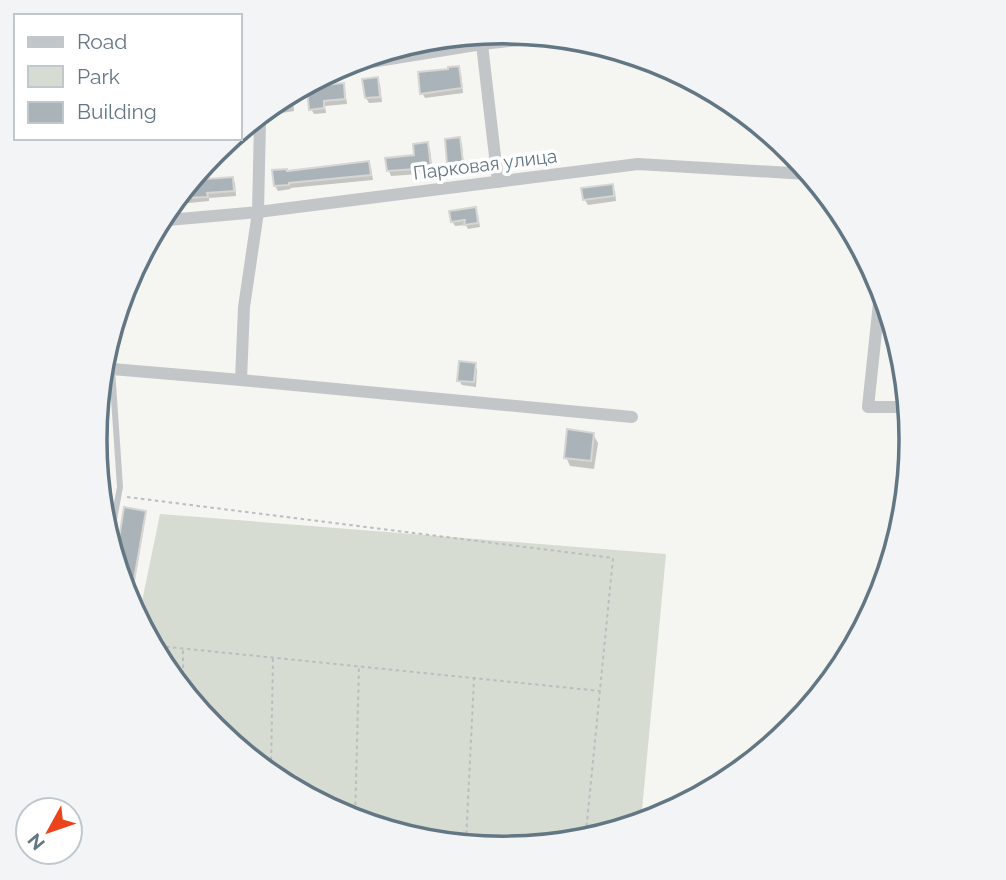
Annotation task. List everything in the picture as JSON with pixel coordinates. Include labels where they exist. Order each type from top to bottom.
[{"type":"street","points":[[483,45],[498,182]]},
{"type":"street","points":[[241,380],[244,307],[258,212],[260,128]]},
{"type":"street","name":"Парковая улица","points":[[174,219],[258,212],[638,164],[796,173]]},
{"type":"street","points":[[878,313],[868,407],[897,407]]},
{"type":"street","points":[[113,369],[632,417]]},
{"type":"lane","points":[[111,381],[120,486],[114,518]]},
{"type":"path","points":[[118,496],[613,558],[586,828]]},
{"type":"path","points":[[165,647],[600,691]]},
{"type":"path","points":[[183,648],[183,673]]},
{"type":"path","points":[[271,761],[273,657]]},
{"type":"path","points":[[355,808],[359,666]]},
{"type":"path","points":[[466,834],[474,678]]},
{"type":"green space","points":[[160,514],[666,554],[642,811],[580,829],[503,836],[426,829],[351,806],[283,769],[223,720],[174,660],[142,602]]},
{"type":"building","points":[[459,66],[462,88],[420,94],[418,72]]},
{"type":"building","points":[[378,77],[380,97],[365,98],[362,79]]},
{"type":"building","points":[[344,83],[345,99],[324,101],[324,108],[309,110],[308,96],[329,84]]},
{"type":"building","points":[[460,137],[463,163],[447,164],[445,139]]},
{"type":"building","points":[[428,142],[431,168],[387,171],[385,158],[414,155],[413,144]]},
{"type":"building","points":[[369,161],[371,175],[274,186],[272,170],[287,171]]},
{"type":"building","points":[[233,177],[234,191],[207,193],[208,197],[190,198],[206,178]]},
{"type":"building","points":[[613,184],[614,196],[583,200],[581,188]]},
{"type":"building","points":[[476,207],[478,223],[464,225],[465,220],[451,222],[449,211]]},
{"type":"building","points":[[459,361],[476,363],[474,382],[457,381]]},
{"type":"building","points":[[567,429],[594,433],[591,461],[564,458]]},
{"type":"building","points":[[124,507],[146,511],[134,582],[120,543]]}]
